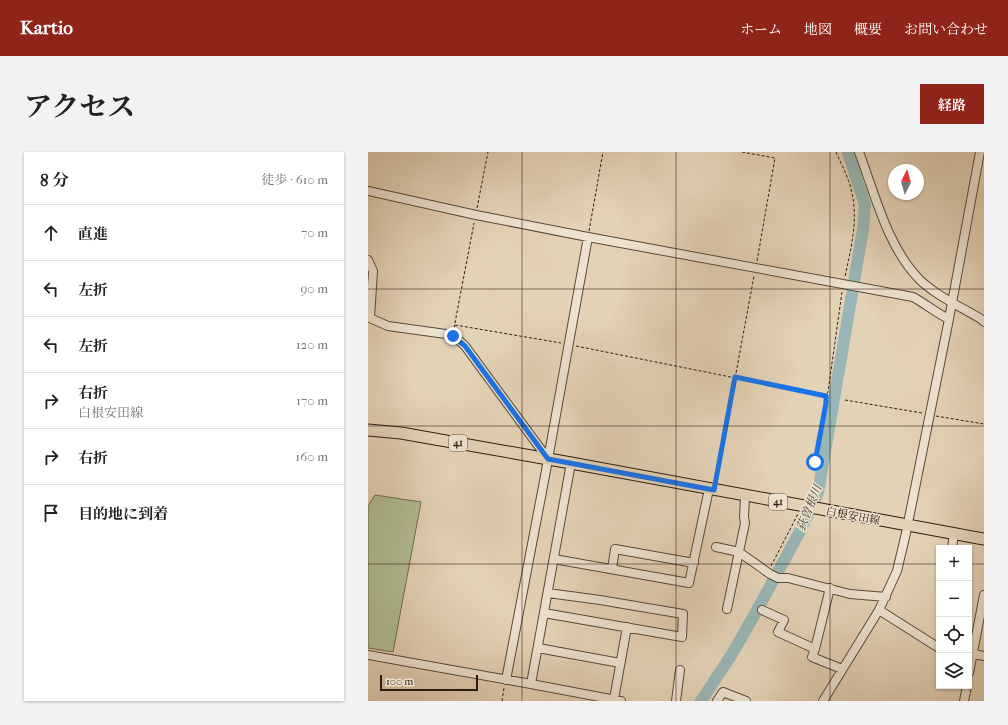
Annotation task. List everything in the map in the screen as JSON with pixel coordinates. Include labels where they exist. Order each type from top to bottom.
[{"type":"main road","name":"白根安田線","points":[[368,430],[400,433],[571,463],[984,539]]},
{"type":"street","points":[[859,152],[892,239],[903,260],[920,280],[943,297],[983,319]]},
{"type":"street","points":[[823,701],[879,610],[897,571],[930,415],[980,152]]},
{"type":"street","points":[[368,191],[476,215],[588,237],[913,297],[949,319]]},
{"type":"street","points":[[506,680],[588,237]]},
{"type":"street","points":[[368,260],[372,271],[370,318],[388,326],[453,336],[465,346],[548,459]]},
{"type":"street","points":[[531,684],[571,463]]},
{"type":"street","points":[[554,559],[690,583],[712,489]]},
{"type":"street","points":[[727,609],[745,523],[744,517],[746,496]]},
{"type":"street","points":[[952,545],[954,534]]},
{"type":"street","points":[[716,547],[739,552],[772,575],[850,594],[886,597]]},
{"type":"street","points":[[612,569],[616,549],[694,563]]},
{"type":"street","points":[[830,588],[816,649],[812,657],[842,669]]},
{"type":"street","points":[[544,613],[682,637],[683,614],[548,593]]},
{"type":"street","points":[[972,649],[984,595]]},
{"type":"street","points":[[762,610],[784,620],[778,632],[816,649]]},
{"type":"street","points":[[879,610],[936,646]]},
{"type":"street","points":[[368,655],[617,700],[620,663],[627,628]]},
{"type":"street","points":[[538,648],[620,663]]},
{"type":"street","points":[[972,653],[984,656]]},
{"type":"street","points":[[676,701],[680,670]]},
{"type":"street","points":[[964,701],[966,689]]},
{"type":"street","points":[[717,701],[723,692],[746,701]]},
{"type":"path","points":[[488,152],[455,325],[568,344],[826,396]]},
{"type":"path","points":[[588,237],[603,152]]},
{"type":"path","points":[[712,489],[735,377],[775,158],[742,152]]},
{"type":"path","points":[[815,462],[826,396],[828,392],[855,223],[855,206],[851,188],[836,152]]},
{"type":"path","points":[[845,400],[984,424]]},
{"type":"path","points":[[772,575],[802,506]]},
{"type":"path","points":[[502,701],[506,680]]},
{"type":"green space","points":[[375,495],[421,502],[393,652],[368,648],[368,506]]},
{"type":"waterway","name":"荻曽根川","points":[[701,701],[732,654],[756,612],[799,533],[818,493],[863,229],[865,205],[848,152]]},
{"type":"route","points":[[453,336],[465,346],[548,459],[714,490],[735,377],[826,396],[815,462]]}]
